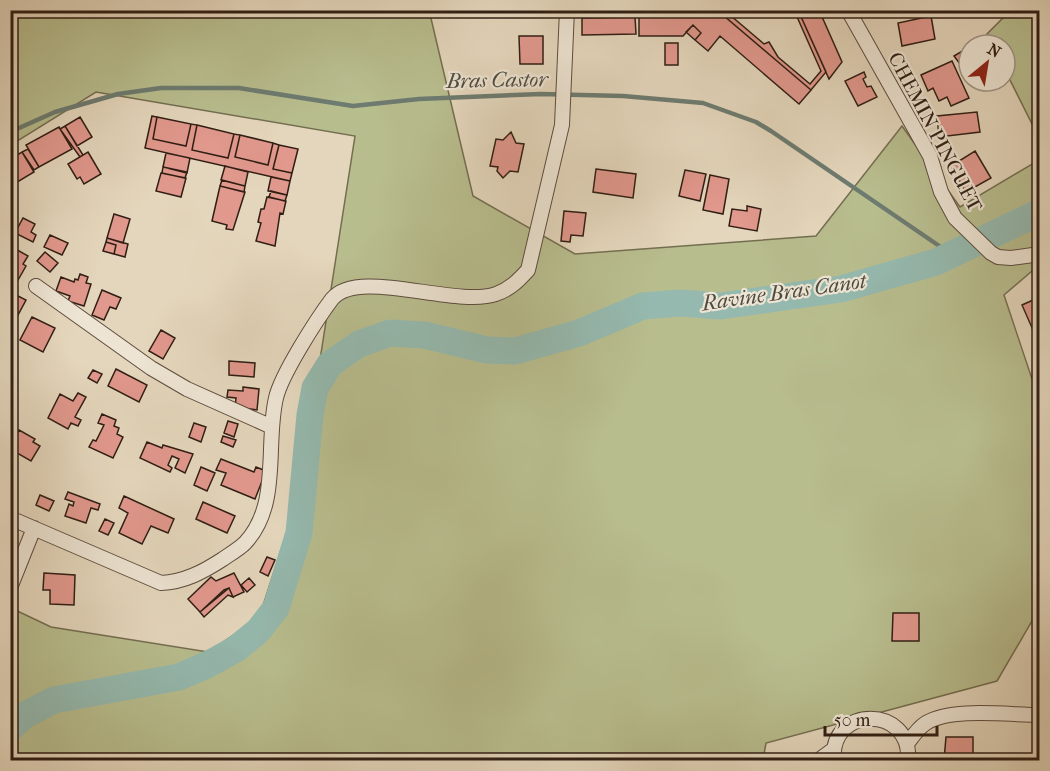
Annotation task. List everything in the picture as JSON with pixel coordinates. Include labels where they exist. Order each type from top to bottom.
[{"type":"street","points":[[10,518],[160,583],[178,583],[210,568],[245,543],[254,529],[266,497],[276,397],[284,378],[338,293],[364,285],[468,297],[494,295],[514,285],[528,270],[564,107],[567,10]]},
{"type":"street","name":"CHEMIN PINGUET","points":[[848,10],[930,156],[941,192],[955,218],[991,253],[1011,258],[1040,254]]},
{"type":"street","points":[[36,285],[151,368],[187,389],[272,427]]},
{"type":"street","points":[[10,588],[34,528]]},
{"type":"street","points":[[819,760],[834,755],[842,732],[857,720],[876,718],[894,726],[924,724],[952,715],[1040,716]]},
{"type":"street","points":[[907,744],[924,724]]},
{"type":"street","points":[[894,726],[907,744],[908,760]]},
{"type":"green space","points":[[429,10],[473,196],[575,254],[816,236],[902,126],[960,207],[1039,160],[1039,265],[1004,295],[1039,400],[1039,609],[997,681],[766,743],[763,760],[11,760],[11,608],[51,627],[208,652],[259,618],[299,494],[355,136],[96,92],[11,145],[11,11]]},
{"type":"green space","points":[[1011,10],[1039,11],[1039,138],[1016,93],[1017,33],[988,33]]},
{"type":"building","points":[[639,10],[674,10],[674,14],[682,10],[717,10],[811,90],[799,104],[720,36],[708,51],[695,40],[701,33],[693,25],[683,36],[639,36]]},
{"type":"building","points":[[717,10],[724,10],[764,44],[769,42],[778,57],[810,84],[821,71],[794,10],[798,10],[826,72],[811,90]]},
{"type":"building","points":[[798,10],[819,10],[842,62],[829,79]]},
{"type":"building","points":[[931,16],[935,39],[902,46],[898,23]]},
{"type":"building","points":[[635,17],[636,34],[582,35],[582,18]]},
{"type":"building","points":[[693,25],[701,33],[695,40],[686,32]]},
{"type":"building","points":[[519,36],[543,36],[543,64],[520,64]]},
{"type":"building","points":[[665,43],[678,43],[678,65],[665,65]]},
{"type":"building","points":[[952,61],[957,72],[957,93],[967,93],[969,98],[951,106],[947,97],[939,101],[933,88],[928,91],[921,75]]},
{"type":"building","points":[[864,72],[866,77],[863,79],[867,87],[871,86],[877,97],[858,106],[845,81]]},
{"type":"building","points":[[977,112],[980,132],[939,137],[937,116]]},
{"type":"building","points":[[152,116],[157,117],[153,139],[186,146],[191,124],[197,125],[192,150],[228,158],[234,134],[240,135],[235,157],[268,165],[273,143],[279,145],[273,169],[292,173],[290,181],[145,148]]},
{"type":"building","points":[[80,117],[92,137],[77,146],[65,126]]},
{"type":"building","points":[[157,117],[191,124],[186,146],[153,139]]},
{"type":"building","points":[[197,125],[234,134],[228,158],[192,150]]},
{"type":"building","points":[[65,126],[83,155],[80,157],[60,129]]},
{"type":"building","points":[[59,127],[72,149],[39,167],[26,145]]},
{"type":"building","points":[[511,132],[516,143],[524,144],[518,172],[510,171],[503,178],[497,171],[498,167],[490,166],[496,139],[503,140]]},
{"type":"building","points":[[240,135],[273,143],[268,165],[235,157]]},
{"type":"building","points":[[279,145],[298,149],[292,173],[273,169]]},
{"type":"building","points":[[28,149],[39,167],[34,170],[22,152]]},
{"type":"building","points":[[975,151],[991,178],[966,192],[951,166]]},
{"type":"building","points":[[22,152],[34,172],[14,184],[10,177],[10,159]]},
{"type":"building","points":[[88,152],[101,174],[84,184],[80,177],[77,179],[68,164]]},
{"type":"building","points":[[166,153],[190,158],[187,173],[163,167]]},
{"type":"building","points":[[225,166],[248,172],[245,186],[221,180]]},
{"type":"building","points":[[163,167],[187,172],[185,178],[162,173]]},
{"type":"building","points":[[596,169],[636,174],[633,198],[593,192]]},
{"type":"building","points":[[685,170],[706,174],[700,201],[679,196]]},
{"type":"building","points":[[161,173],[186,178],[181,197],[156,191]]},
{"type":"building","points":[[710,175],[729,179],[723,214],[703,210]]},
{"type":"building","points":[[271,177],[290,181],[287,195],[268,191]]},
{"type":"building","points":[[222,180],[245,186],[244,192],[220,186]]},
{"type":"building","points":[[220,186],[245,192],[233,230],[226,229],[227,225],[212,221]]},
{"type":"building","points":[[271,191],[287,195],[285,201],[269,197]]},
{"type":"building","points":[[267,197],[286,201],[283,214],[280,213],[275,246],[256,241],[261,223],[258,222],[261,209],[264,209]]},
{"type":"building","points":[[747,206],[761,209],[757,231],[729,226],[732,209],[747,211]]},
{"type":"building","points":[[564,211],[586,213],[583,236],[571,235],[570,242],[561,241]]},
{"type":"building","points":[[114,214],[130,219],[123,243],[107,238]]},
{"type":"building","points":[[23,218],[35,224],[31,232],[36,235],[33,242],[15,233]]},
{"type":"building","points":[[50,235],[68,243],[62,255],[44,247]]},
{"type":"building","points":[[107,238],[128,244],[125,257],[114,254],[116,245],[106,242]]},
{"type":"building","points":[[106,242],[116,245],[114,254],[103,251]]},
{"type":"building","points":[[12,247],[28,256],[23,264],[26,266],[18,280],[10,275]]},
{"type":"building","points":[[45,252],[58,263],[50,272],[37,261]]},
{"type":"building","points":[[80,274],[88,277],[86,283],[91,284],[84,306],[68,301],[70,296],[56,291],[61,277],[74,282],[75,279],[78,280]]},
{"type":"building","points":[[102,290],[121,298],[116,309],[110,307],[104,320],[92,315]]},
{"type":"building","points":[[10,292],[26,300],[11,328],[10,328]]},
{"type":"building","points":[[1040,297],[1040,346],[1022,305]]},
{"type":"building","points":[[32,317],[55,328],[43,352],[20,340]]},
{"type":"building","points":[[161,330],[175,338],[163,359],[149,351]]},
{"type":"building","points":[[229,361],[255,363],[254,377],[229,375]]},
{"type":"building","points":[[116,369],[147,385],[139,402],[108,386]]},
{"type":"building","points":[[93,370],[102,374],[97,383],[88,378]]},
{"type":"building","points":[[243,387],[259,389],[257,410],[235,407],[236,398],[227,397],[228,390],[243,391]]},
{"type":"building","points":[[78,393],[86,397],[75,417],[81,420],[78,426],[71,423],[68,429],[48,418],[60,394],[73,401]]},
{"type":"building","points":[[102,414],[116,420],[114,426],[119,428],[117,434],[123,437],[113,458],[89,447],[93,440],[96,441],[104,425],[98,423]]},
{"type":"building","points":[[228,421],[238,424],[234,437],[224,433]]},
{"type":"building","points":[[194,423],[206,427],[201,442],[189,437]]},
{"type":"building","points":[[19,430],[35,439],[33,442],[40,446],[31,461],[10,449]]},
{"type":"building","points":[[223,436],[236,440],[233,447],[221,442]]},
{"type":"building","points":[[147,442],[162,448],[163,445],[193,454],[185,473],[175,468],[179,459],[172,456],[168,465],[172,468],[170,472],[140,458]]},
{"type":"building","points":[[221,459],[254,472],[256,467],[266,471],[255,499],[221,485],[226,473],[216,470]]},
{"type":"building","points":[[201,467],[215,473],[207,491],[194,485]]},
{"type":"building","points":[[68,492],[100,504],[98,510],[91,508],[86,523],[65,516],[69,504],[73,506],[74,502],[65,499]]},
{"type":"building","points":[[40,495],[54,501],[49,511],[36,505]]},
{"type":"building","points":[[124,496],[174,519],[168,533],[151,526],[142,544],[119,533],[128,513],[119,508]]},
{"type":"building","points":[[203,502],[235,516],[227,533],[196,519]]},
{"type":"building","points":[[105,519],[114,523],[108,535],[99,531]]},
{"type":"building","points":[[267,557],[275,560],[268,576],[260,572]]},
{"type":"building","points":[[44,573],[75,575],[74,605],[50,604],[50,590],[43,590]]},
{"type":"building","points":[[234,573],[244,592],[233,597],[229,588],[224,590],[200,612],[188,599],[211,577],[216,581]]},
{"type":"building","points":[[249,578],[255,585],[247,592],[241,585]]},
{"type":"building","points":[[229,588],[233,597],[228,595],[204,617],[200,612]]},
{"type":"building","points":[[893,613],[919,613],[919,641],[892,641]]},
{"type":"building","points":[[946,737],[973,737],[973,760],[944,760]]},
{"type":"waterway","name":"Bras Castor","points":[[10,132],[55,112],[118,94],[161,88],[239,88],[353,106],[419,99],[541,94],[623,96],[703,103],[756,122],[771,131],[951,254]]},
{"type":"waterway","name":"Ravine Bras Canot","points":[[10,728],[25,715],[54,700],[179,677],[236,649],[258,631],[276,608],[299,533],[310,415],[315,388],[330,364],[359,344],[390,333],[424,335],[487,350],[515,351],[579,333],[643,306],[680,303],[720,306],[841,289],[936,262],[1040,212]]}]
